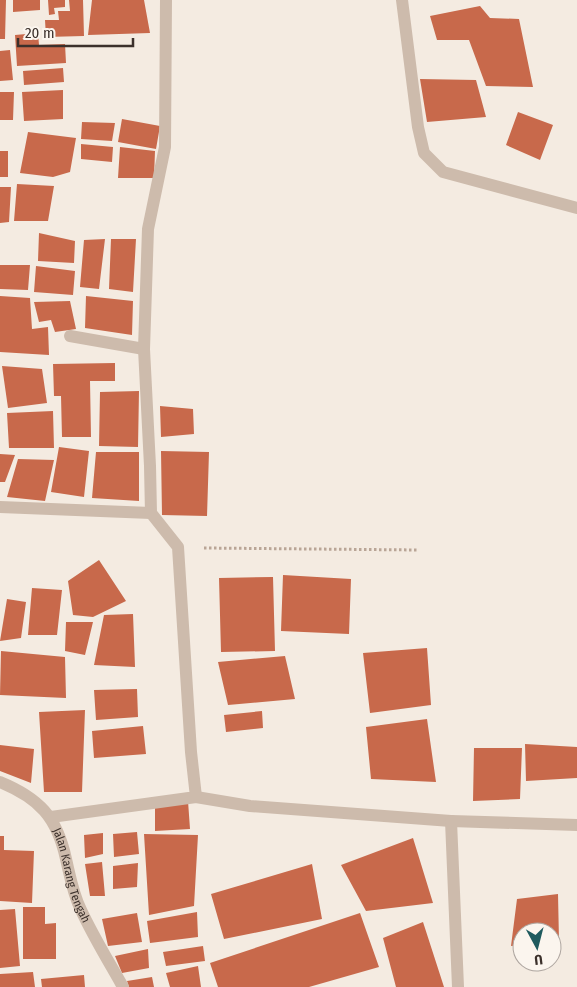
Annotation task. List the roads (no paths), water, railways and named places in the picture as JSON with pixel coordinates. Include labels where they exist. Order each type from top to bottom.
[{"type":"street","points":[[166,0],[165,147],[148,229],[144,349],[151,514],[178,547],[191,752],[196,797]]},
{"type":"street","points":[[402,0],[418,127],[424,153],[443,172],[577,208]]},
{"type":"street","points":[[70,336],[144,349]]},
{"type":"street","points":[[0,507],[151,514]]},
{"type":"street","name":"Jalan Karang Tengah","points":[[0,782],[30,797],[51,817],[66,856],[80,909],[123,987]]},
{"type":"street","points":[[51,817],[196,797],[250,806],[451,821],[577,825]]},
{"type":"street","points":[[451,821],[458,987]]}]
